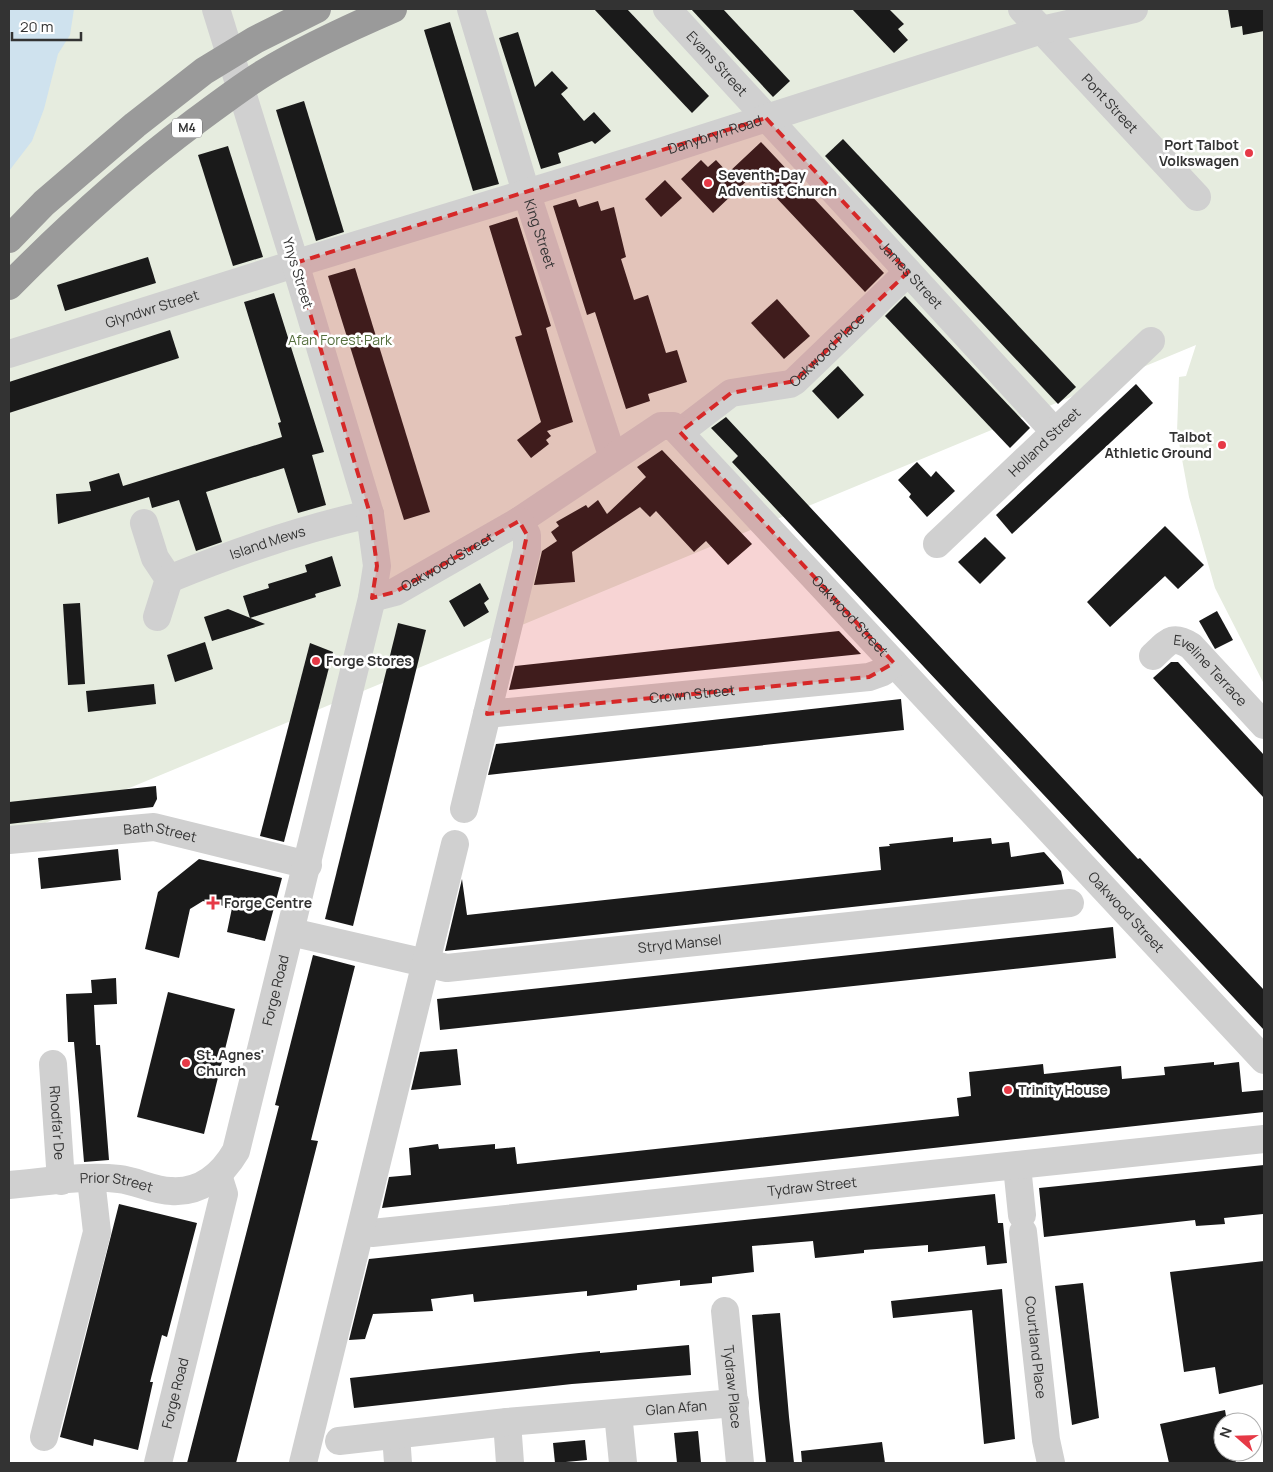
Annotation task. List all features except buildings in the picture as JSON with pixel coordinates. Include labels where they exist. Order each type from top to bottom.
[{"type":"highway","name":"M4","points":[[9,239],[52,196],[135,125],[204,71],[255,40],[317,9]]},
{"type":"highway","name":"M4","points":[[9,286],[69,226],[153,154],[217,106],[264,73],[345,30],[393,9]]},
{"type":"street","name":"Ynys Street","points":[[216,9],[296,263],[370,514],[377,566],[372,598]]},
{"type":"street","name":"King Street","points":[[472,9],[527,192],[609,446],[615,455]]},
{"type":"street","name":"Evans Street","points":[[667,9],[766,118]]},
{"type":"street","name":"Pont Street","points":[[1022,9],[1197,197]]},
{"type":"street","name":"Danybryn Road","points":[[296,263],[766,118],[1042,30],[1134,9]]},
{"type":"street","name":"James Street","points":[[766,118],[1055,432]]},
{"type":"street","name":"Glyndwr Street","points":[[9,354],[296,263]]},
{"type":"street","name":"Oakwood Place","points":[[680,432],[731,393],[790,384],[908,272]]},
{"type":"street","name":"Holland Street","points":[[937,544],[1151,341]]},
{"type":"street","name":"Oakwood Street","points":[[372,598],[395,592],[519,521],[661,426],[674,426],[1264,1060]]},
{"type":"street","name":"Island Mews","points":[[169,580],[228,554],[290,534],[370,514]]},
{"type":"street","points":[[464,809],[527,549],[527,534],[519,521]]},
{"type":"street","points":[[144,524],[155,558],[169,580],[157,617]]},
{"type":"street","name":"Forge Road","points":[[158,1463],[224,1194],[218,1175],[228,1165],[236,1151],[308,865],[372,598]]},
{"type":"street","name":"Eveline Terrace","points":[[1153,656],[1170,640],[1180,639],[1191,646],[1264,725]]},
{"type":"street","name":"Crown Street","points":[[487,714],[868,677],[883,672],[894,663]]},
{"type":"street","name":"Bath Street","points":[[9,840],[154,828],[308,865]]},
{"type":"street","points":[[303,1463],[455,844]]},
{"type":"street","name":"Stryd Mansel","points":[[291,932],[447,968],[1070,903]]},
{"type":"street","name":"Rhodfa'r De","points":[[53,1064],[61,1181]]},
{"type":"street","name":"Tydraw Street","points":[[361,1230],[372,1233],[1264,1139]]},
{"type":"street","name":"Courtland Place","points":[[1017,1166],[1046,1440],[1051,1463]]},
{"type":"street","name":"Prior Street","points":[[9,1184],[120,1179],[171,1192],[201,1186],[218,1175]]},
{"type":"street","points":[[44,1437],[70,1296],[97,1232],[91,1179]]},
{"type":"street","name":"Tydraw Place","points":[[725,1311],[740,1463]]},
{"type":"street","name":"Glan Afan","points":[[339,1441],[507,1422],[735,1403]]},
{"type":"street","points":[[618,1412],[623,1463]]},
{"type":"street","points":[[507,1422],[510,1463]]},
{"type":"street","points":[[396,1435],[398,1463]]},
{"type":"highlighted area","points":[[766,118],[908,272],[795,381],[731,393],[680,432],[894,663],[869,677],[487,714],[527,535],[519,521],[395,592],[372,598],[377,566],[370,514],[295,263]]},
{"type":"green space","name":"Afan Forest Park","points":[[9,9],[1264,9],[1264,684],[1215,588],[1189,497],[1177,432],[1179,377],[1186,376],[1196,345],[9,838]]},
{"type":"water","points":[[9,9],[74,9],[70,35],[58,54],[44,109],[32,141],[9,171]]},
{"type":"place","name":"Port Talbot Volkswagen","points":[[1249,153]]},
{"type":"place","name":"Seventh-Day Adventist Church","points":[[708,183]]},
{"type":"place","name":"Talbot Athletic Ground","points":[[1222,445]]},
{"type":"place","name":"Forge Stores","points":[[316,661]]},
{"type":"place","name":"Forge Centre","points":[[213,903]]},
{"type":"place","name":"St. Agnes' Church","points":[[186,1063]]},
{"type":"place","name":"Trinity House","points":[[1008,1090]]}]
